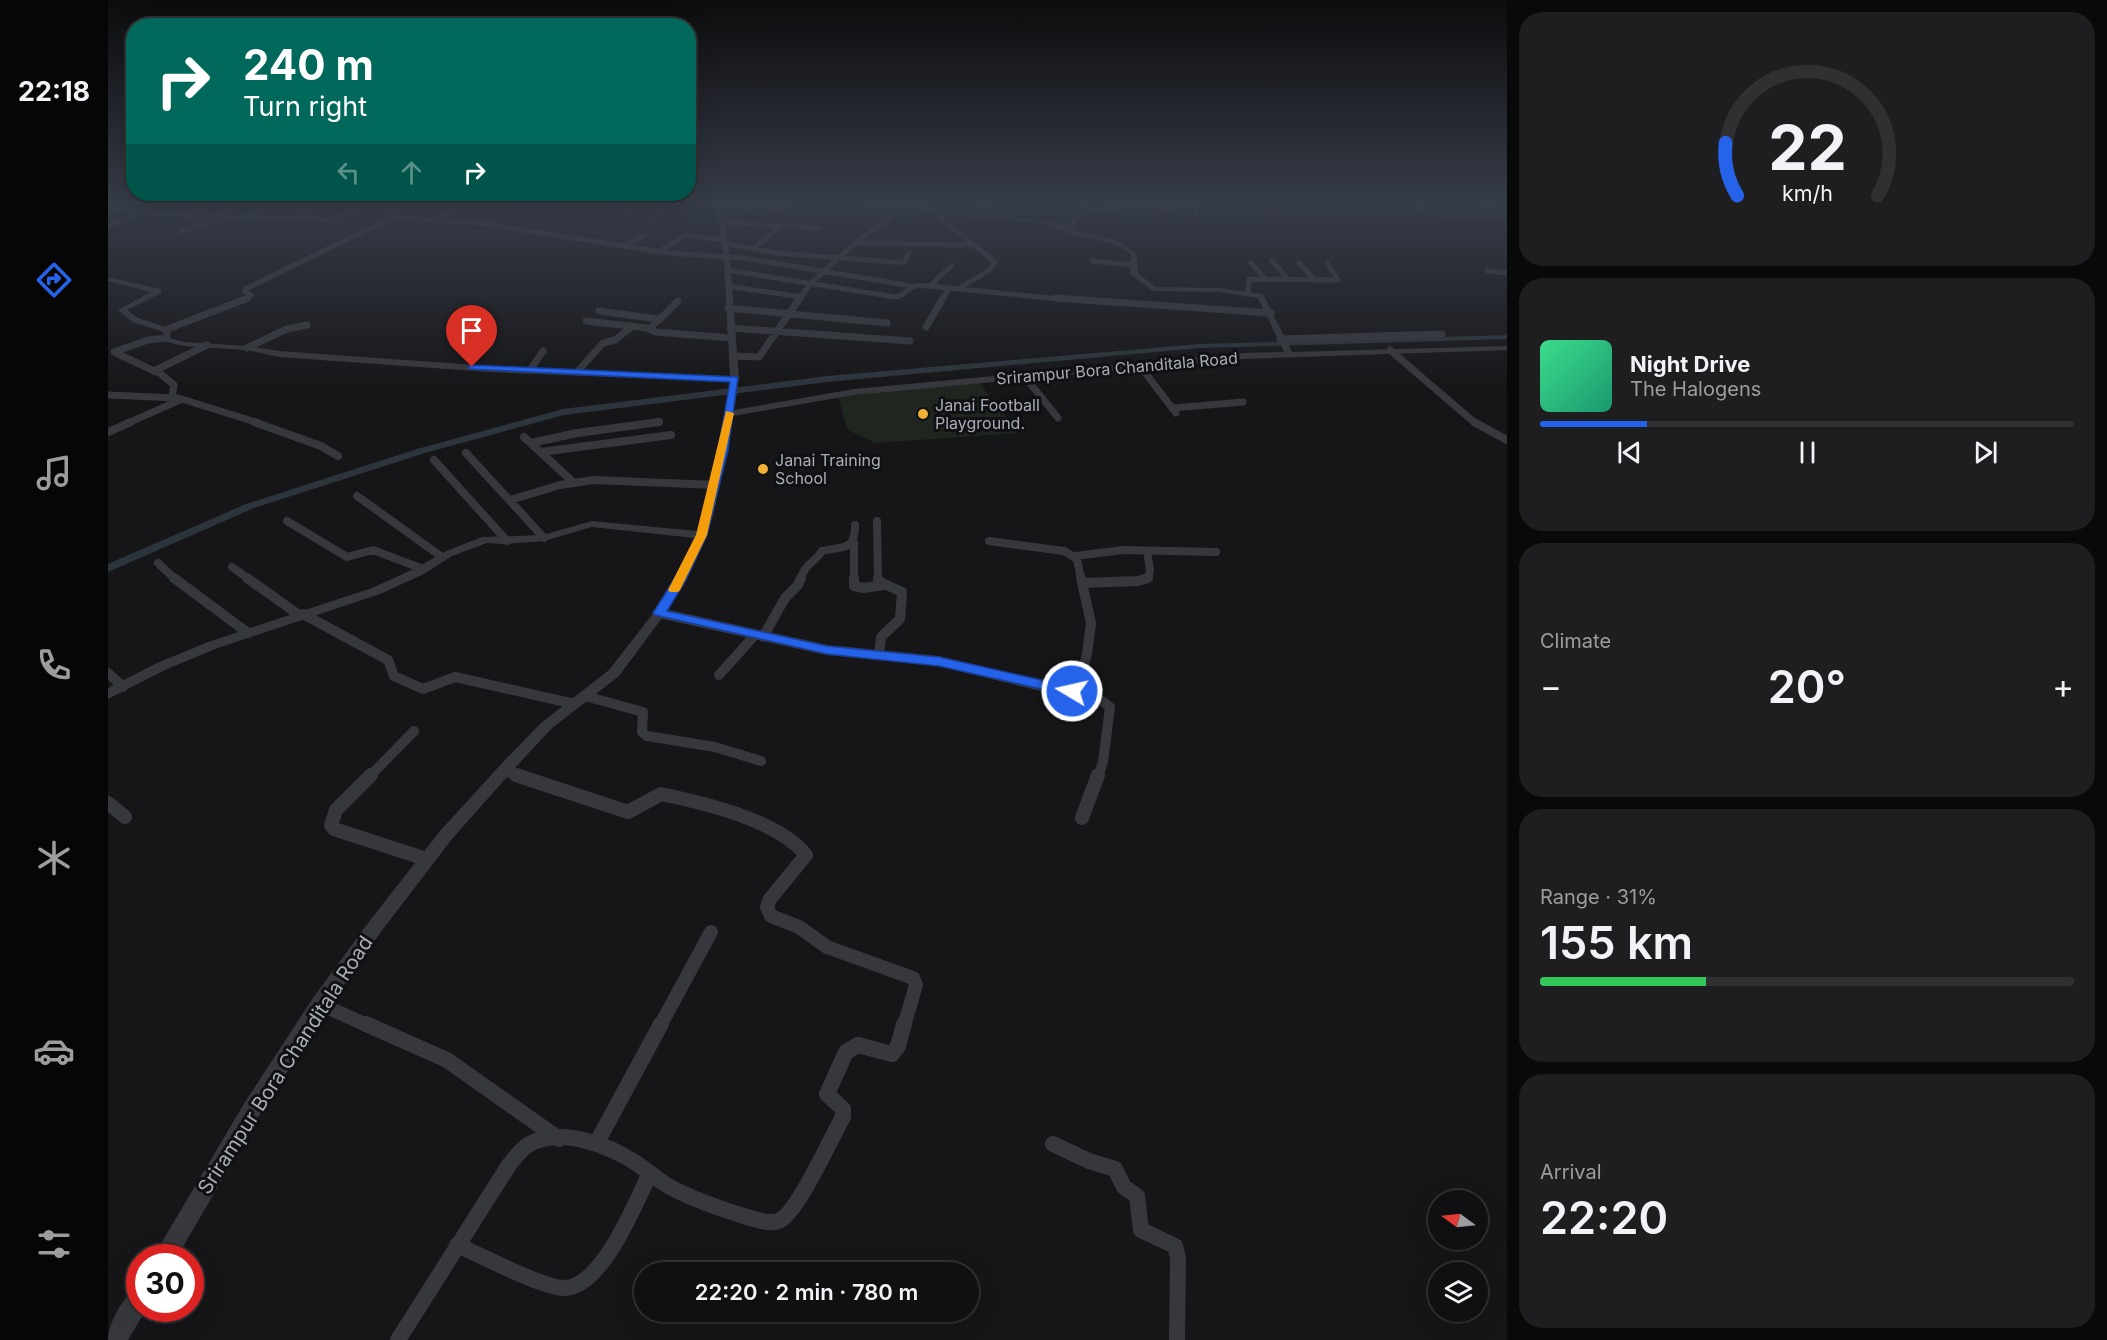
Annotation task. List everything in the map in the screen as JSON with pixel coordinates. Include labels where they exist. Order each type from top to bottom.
[{"type":"street","points":[[299,264],[244,291],[251,295],[248,298],[166,334],[114,352],[118,358],[156,372],[174,385],[172,396],[178,399],[250,420],[321,446],[338,456]]},
{"type":"street","name":"Srirampur Bora Chanditala Road","points":[[172,1244],[247,1118],[320,1004],[426,860],[546,726],[614,673],[659,613],[680,580],[702,535],[730,414],[734,386],[726,264]]},
{"type":"street","points":[[776,264],[912,286],[1271,313]]},
{"type":"street","points":[[733,356],[759,357],[810,284],[834,264]]},
{"type":"street","points":[[958,289],[994,264]]},
{"type":"street","points":[[1118,264],[1133,265],[1134,274],[1153,289],[1220,290],[1260,296],[1271,313],[1284,345],[1442,334]]},
{"type":"street","points":[[1251,264],[1265,279]]},
{"type":"street","points":[[1274,264],[1289,280]]},
{"type":"street","points":[[1300,264],[1315,280]]},
{"type":"street","points":[[1248,293],[1247,281],[1339,279],[1327,264]]},
{"type":"street","points":[[930,286],[952,265]]},
{"type":"street","points":[[727,270],[895,297],[902,296],[912,286]]},
{"type":"street","points":[[1487,271],[1507,273]]},
{"type":"street","points":[[108,279],[158,291],[122,310],[135,320],[183,344],[247,348],[279,354],[577,372],[734,386]]},
{"type":"street","points":[[727,286],[802,297]]},
{"type":"street","points":[[926,327],[949,288]]},
{"type":"street","points":[[1153,289],[1154,305]]},
{"type":"street","points":[[650,330],[678,301]]},
{"type":"street","points":[[729,308],[886,322]]},
{"type":"street","points":[[599,311],[659,320]]},
{"type":"street","points":[[586,321],[656,332],[731,338]]},
{"type":"street","points":[[247,348],[287,328],[307,325]]},
{"type":"street","points":[[577,372],[603,343],[616,340],[631,327]]},
{"type":"street","points":[[730,328],[910,341]]},
{"type":"street","points":[[156,372],[162,366],[207,345]]},
{"type":"street","name":"Srirampur Bora Chanditala Road","points":[[730,414],[844,393],[1140,366],[1284,345],[1390,350],[1507,348]]},
{"type":"street","points":[[1390,350],[1481,428],[1507,440]]},
{"type":"street","points":[[530,370],[543,351]]},
{"type":"street","points":[[1140,366],[1175,410],[1243,402]]},
{"type":"street","points":[[1025,377],[1058,418]]},
{"type":"street","points":[[108,395],[178,399]]},
{"type":"street","points":[[108,432],[178,399]]},
{"type":"street","points":[[660,411],[660,436]]},
{"type":"street","points":[[573,482],[527,440],[659,422]]},
{"type":"street","points":[[541,452],[671,435]]},
{"type":"street","points":[[466,453],[544,538]]},
{"type":"street","points":[[434,460],[507,541]]},
{"type":"street","points":[[510,500],[573,482],[656,481],[715,484]]},
{"type":"street","points":[[357,496],[442,557]]},
{"type":"street","points":[[287,521],[346,557],[373,550],[423,569]]},
{"type":"street","points":[[878,521],[878,581],[902,592],[903,614],[899,625],[881,637],[879,656]]},
{"type":"street","points":[[108,694],[162,666],[301,614],[376,591],[423,569],[442,557],[486,539],[507,541],[544,538],[592,524],[702,535]]},
{"type":"street","points":[[855,525],[854,586],[864,588],[884,585]]},
{"type":"street","points":[[989,541],[1064,551],[1075,556],[1104,550],[1216,552]]},
{"type":"street","points":[[719,675],[759,636],[785,598],[798,585],[807,563],[818,557],[822,550],[847,547],[854,542]]},
{"type":"street","points":[[1083,584],[1138,581],[1148,578],[1150,570],[1147,551]]},
{"type":"street","points":[[1067,691],[1077,690],[1079,686],[1091,631],[1083,584],[1075,556]]},
{"type":"street","points":[[158,562],[178,583],[248,633]]},
{"type":"street","points":[[232,567],[301,614],[388,660],[394,676],[420,688],[432,688],[445,678],[455,677],[643,712],[645,714],[642,732],[647,736],[715,747],[761,761]]},
{"type":"street","points":[[659,613],[827,650],[939,661],[1101,701],[1110,707],[1104,762],[1082,818]]},
{"type":"street","points":[[108,673],[123,687]]},
{"type":"street","points":[[414,730],[336,810],[331,819],[331,825],[334,829],[426,860]]},
{"type":"street","points":[[398,1340],[457,1245],[521,1152],[529,1144],[559,1139],[596,1144],[613,1149],[685,1194],[736,1213],[776,1222],[783,1219],[793,1208],[843,1117],[843,1109],[831,1101],[827,1094],[838,1065],[846,1052],[855,1045],[888,1055],[894,1052],[915,981],[907,974],[827,947],[799,927],[768,912],[770,899],[806,855],[798,845],[760,825],[661,794],[654,796],[637,810],[628,812],[504,771]]},
{"type":"street","points":[[108,803],[125,817]]},
{"type":"street","points":[[596,1144],[711,932]]},
{"type":"street","points":[[320,1004],[447,1060],[559,1139]]},
{"type":"street","points":[[1053,1144],[1089,1161],[1115,1169],[1124,1187],[1137,1196],[1141,1230],[1175,1246],[1178,1258],[1177,1340]]},
{"type":"street","points":[[457,1245],[551,1286],[565,1289],[578,1285],[594,1272],[620,1233],[650,1173]]},
{"type":"street","points":[[114,1340],[126,1321]]},
{"type":"shaded area","name":"Janai Football Playground.","points":[[977,380],[1018,433],[875,443],[848,430],[838,397]]},
{"type":"waterway","points":[[108,568],[250,506],[421,451],[563,412],[827,379],[1200,346],[1507,337]]},
{"type":"slow traffic","points":[[674,590],[702,535],[730,413]]},
{"type":"place","name":"Janai Football Playground.","points":[[923,414]]},
{"type":"place","name":"Janai Training School","points":[[763,469]]},
{"type":"route","points":[[472,367],[616,372],[671,378],[735,379],[723,450],[702,535],[680,580],[659,613],[827,650],[939,661],[1057,690],[1072,691]]}]
